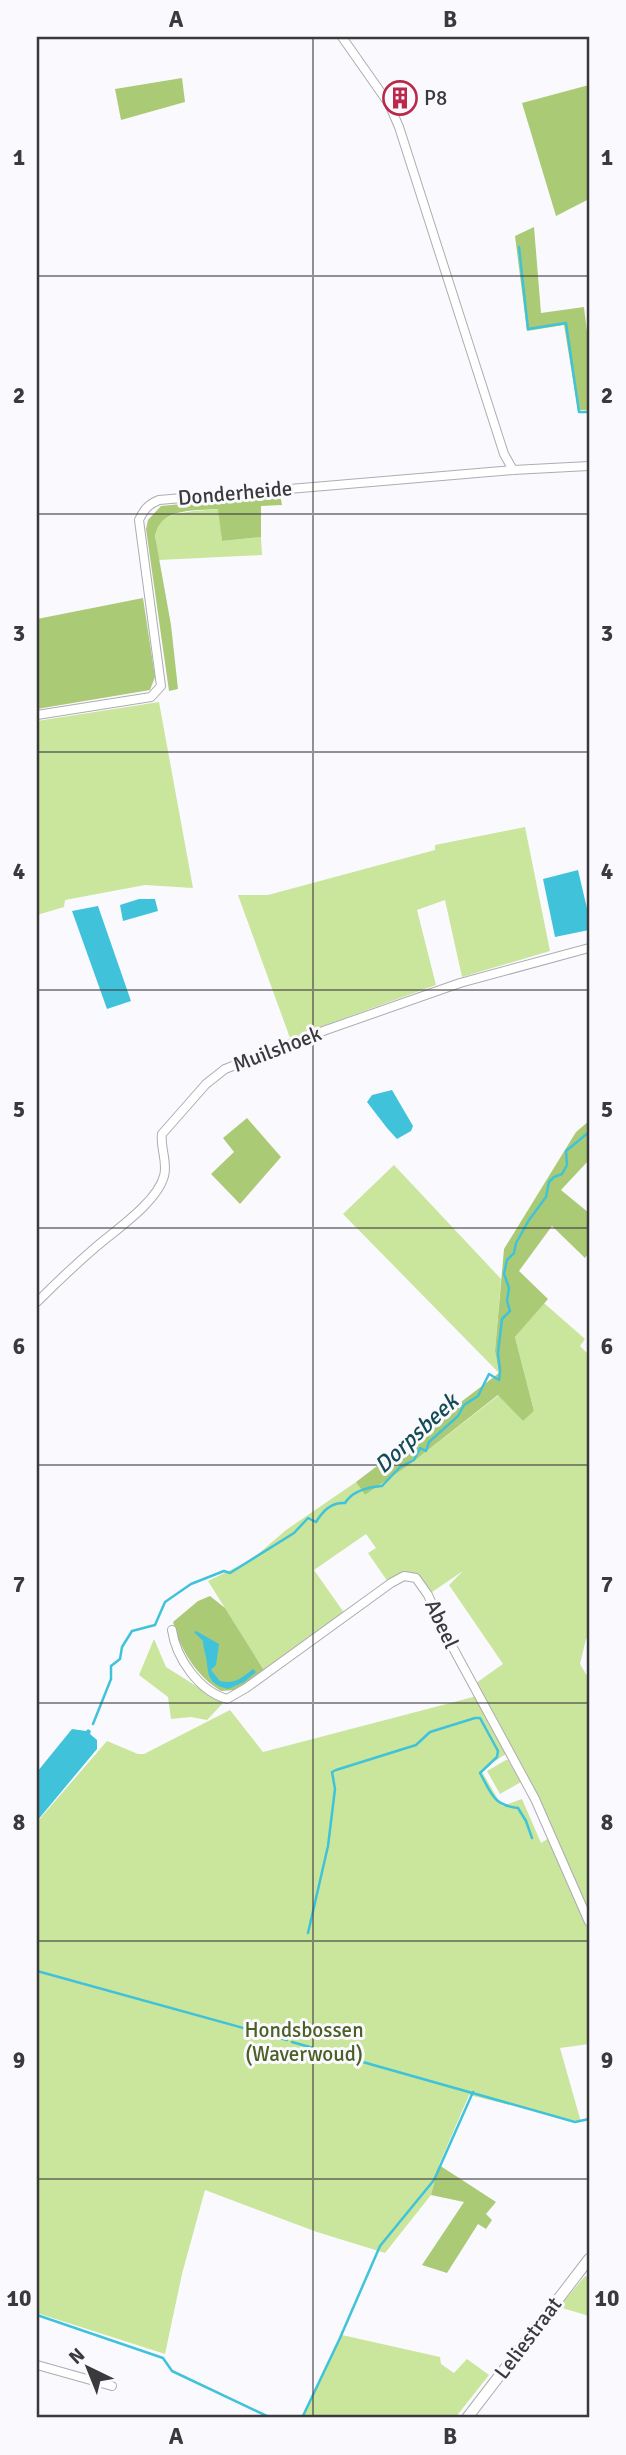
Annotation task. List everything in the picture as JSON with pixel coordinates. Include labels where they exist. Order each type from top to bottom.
[{"type":"street","points":[[342,37],[388,104],[399,125],[504,454],[513,470]]},
{"type":"street","name":"Donderheide","points":[[37,715],[151,697],[161,687],[139,520],[150,504],[180,497],[589,466]]},
{"type":"street","name":"Muilshoek","points":[[37,1302],[153,1195],[165,1174],[162,1134],[206,1084],[225,1069],[460,983],[589,948]]},
{"type":"street","name":"Abeel","points":[[172,1630],[173,1639],[189,1671],[212,1692],[229,1698],[391,1583],[404,1576],[416,1578],[423,1586],[451,1645],[535,1799],[589,1922]]},
{"type":"street","name":"Leliestraat","points":[[467,2418],[589,2259]]},
{"type":"street","points":[[37,2365],[112,2386]]},
{"type":"green space","points":[[182,78],[185,102],[121,120],[115,89]]},
{"type":"green space","points":[[589,85],[589,199],[556,216],[522,103]]},
{"type":"green space","points":[[534,227],[541,313],[584,307],[589,349],[589,410],[578,410],[564,325],[527,331],[515,236]]},
{"type":"green space","points":[[280,494],[282,505],[261,506],[261,537],[222,541],[218,509],[180,512],[171,515],[158,527],[155,536],[171,625],[178,689],[169,691],[146,529],[148,520],[161,506]]},
{"type":"green space","points":[[219,509],[222,541],[261,537],[262,555],[159,560],[155,535],[161,521],[184,512]]},
{"type":"green space","points":[[143,598],[155,677],[150,690],[37,709],[37,619]]},
{"type":"green space","points":[[159,702],[193,888],[145,885],[65,900],[64,907],[37,915],[37,721]]},
{"type":"green space","points":[[525,827],[550,951],[462,977],[445,900],[417,910],[436,985],[290,1038],[238,895],[268,895],[435,850],[435,845]]},
{"type":"green space","points":[[247,1118],[281,1157],[240,1204],[211,1174],[234,1152],[223,1138]]},
{"type":"green space","points":[[589,1121],[589,1160],[561,1190],[589,1213],[589,1252],[585,1258],[552,1226],[519,1271],[548,1299],[515,1337],[534,1411],[523,1421],[498,1395],[409,1465],[365,1495],[356,1482],[499,1373],[495,1351],[504,1249],[576,1132]]},
{"type":"green space","points":[[394,1165],[501,1279],[495,1351],[499,1373],[343,1214]]},
{"type":"green space","name":"Hondsbossen (Waverwoud)","points":[[544,1303],[585,1339],[580,1346],[589,1355],[589,1637],[586,1639],[580,1664],[589,1679],[589,2044],[560,2048],[581,2122],[469,2095],[439,2165],[431,2195],[385,2253],[317,2232],[205,2190],[182,2274],[165,2354],[37,2313],[37,1822],[107,1741],[144,1754],[230,1710],[263,1752],[477,1696],[506,1754],[481,1770],[502,1806],[522,1799],[541,1843],[554,1835],[529,1778],[476,1683],[503,1664],[449,1585],[463,1571],[432,1592],[422,1579],[413,1573],[402,1574],[388,1582],[368,1553],[376,1548],[366,1534],[314,1570],[345,1614],[265,1672],[208,1581],[251,1560],[286,1530],[356,1482],[365,1495],[409,1465],[499,1395],[523,1421],[534,1411],[515,1337]]},
{"type":"green space","points":[[210,1596],[225,1608],[265,1672],[235,1690],[221,1691],[204,1678],[185,1652],[173,1622],[198,1601]]},
{"type":"green space","points":[[154,1639],[166,1667],[223,1703],[207,1720],[191,1717],[171,1719],[168,1697],[139,1675]]},
{"type":"green space","points":[[506,1760],[521,1782],[500,1794],[487,1771]]},
{"type":"green space","points":[[439,2165],[496,2202],[486,2214],[492,2220],[486,2229],[478,2224],[447,2273],[422,2265],[464,2202],[431,2195]]},
{"type":"green space","points":[[585,2276],[589,2278],[589,2316],[559,2307]]},
{"type":"green space","points":[[342,2335],[440,2357],[441,2364],[454,2373],[467,2359],[489,2375],[455,2418],[301,2418]]},
{"type":"water","points":[[578,870],[589,917],[589,930],[555,937],[543,879]]},
{"type":"water","points":[[139,899],[155,899],[158,911],[123,921],[120,905]]},
{"type":"water","points":[[98,906],[131,1001],[107,1009],[72,911]]},
{"type":"water","points":[[392,1090],[413,1126],[411,1131],[397,1139],[367,1102],[372,1095]]},
{"type":"water","points":[[194,1632],[219,1644],[216,1665],[211,1670],[220,1681],[234,1681],[253,1669],[256,1672],[244,1682],[228,1689],[215,1683],[209,1675],[203,1641]]},
{"type":"water","points":[[72,1729],[91,1731],[90,1734],[97,1740],[97,1749],[37,1821],[37,1772]]},
{"type":"waterway","points":[[519,247],[528,329],[566,323],[579,412],[589,412]]},
{"type":"waterway","name":"Dorpsbeek","points":[[93,1724],[111,1679],[111,1666],[120,1659],[122,1647],[132,1631],[155,1625],[165,1602],[191,1584],[224,1571],[230,1573],[294,1533],[308,1518],[316,1522],[332,1506],[345,1503],[361,1490],[382,1486],[400,1467],[414,1460],[420,1448],[426,1451],[429,1442],[458,1416],[464,1405],[478,1396],[489,1374],[499,1380],[498,1353],[502,1319],[510,1311],[507,1301],[509,1288],[504,1274],[507,1260],[514,1253],[516,1243],[529,1220],[546,1197],[549,1182],[562,1174],[567,1165],[566,1151],[589,1132]]},
{"type":"waterway","points":[[308,1933],[328,1846],[335,1789],[332,1772],[336,1770],[416,1745],[430,1732],[480,1718],[498,1751],[497,1757],[480,1773],[498,1801],[518,1808],[532,1838]]},
{"type":"waterway","points":[[37,1971],[287,2040]]},
{"type":"waterway","points":[[292,2042],[575,2122],[589,2119]]},
{"type":"waterway","points":[[302,2418],[380,2246],[434,2180],[473,2092]]},
{"type":"waterway","points":[[37,2315],[163,2358],[172,2371],[271,2418]]},
{"type":"place","name":"P8","points":[[400,98]]}]
